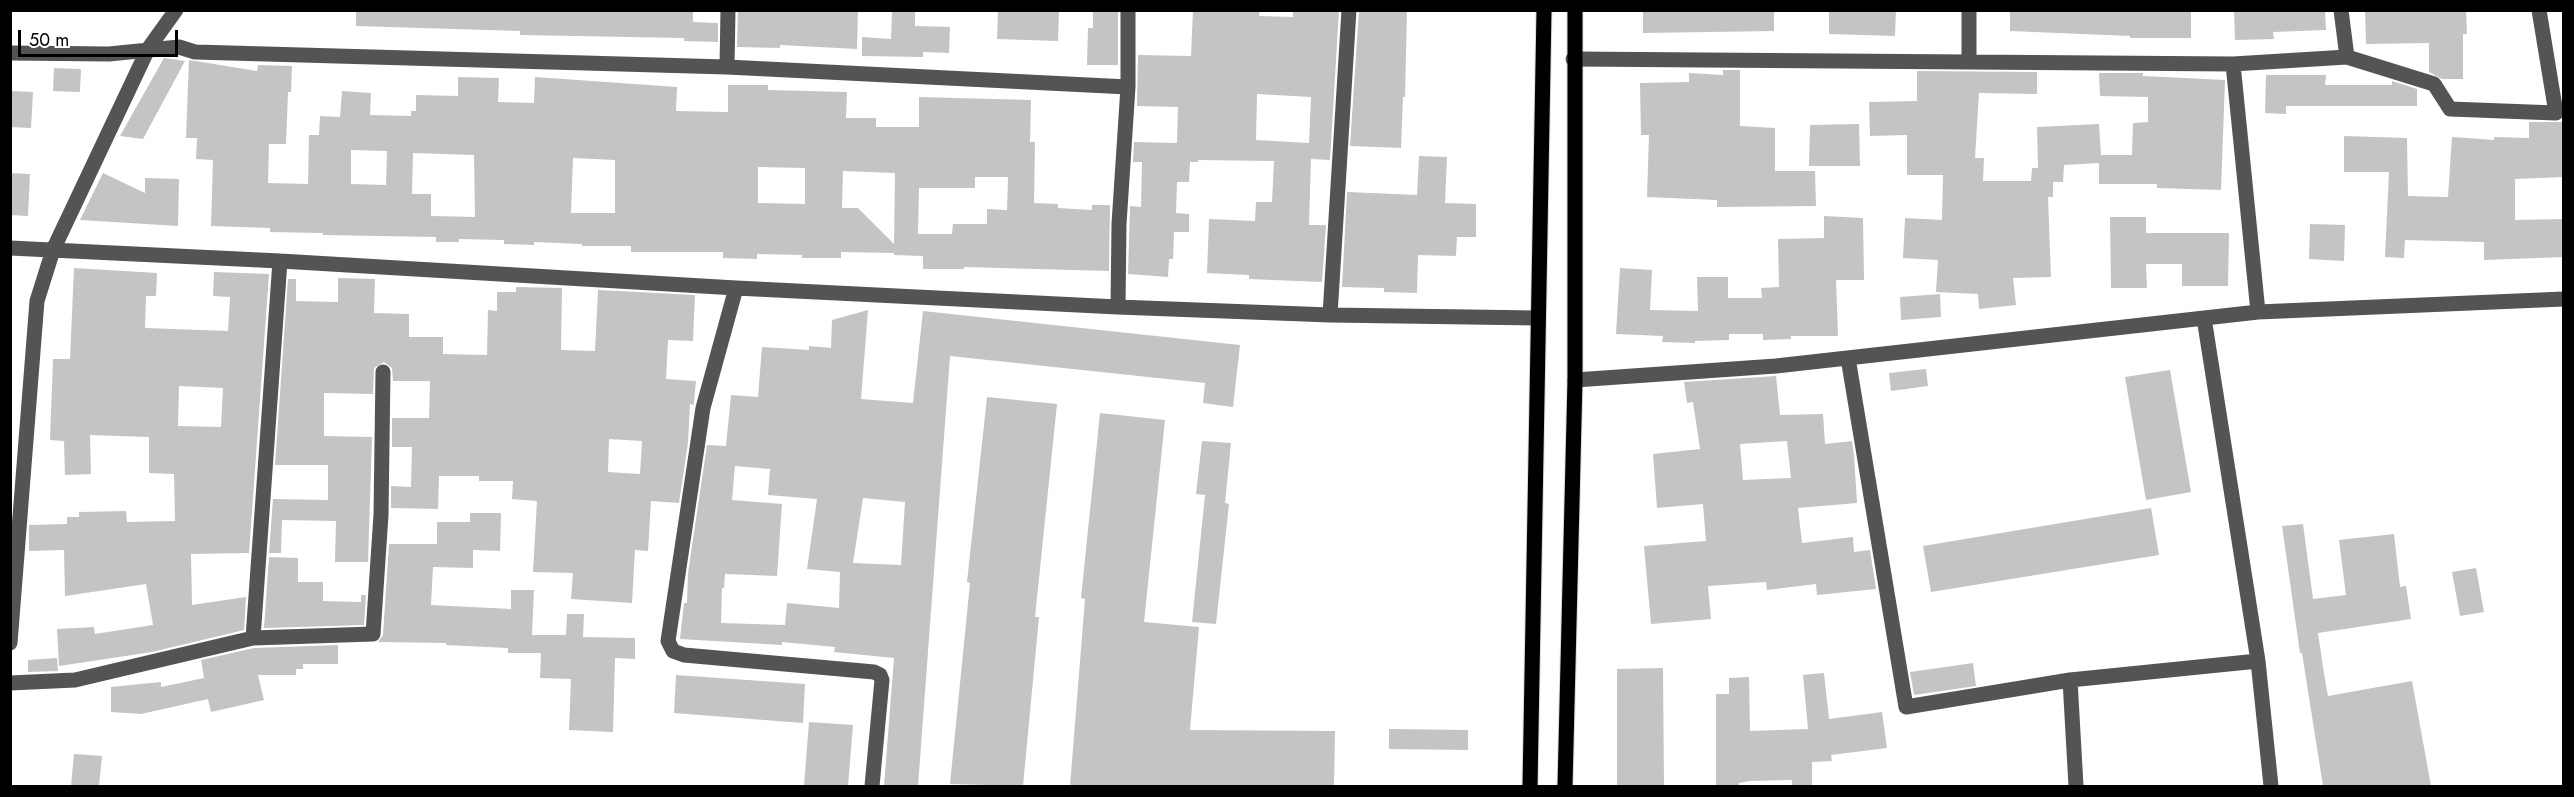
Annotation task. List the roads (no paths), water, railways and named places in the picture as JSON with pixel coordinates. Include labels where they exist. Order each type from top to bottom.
[{"type":"main road","points":[[1530,786],[1544,10]]},
{"type":"main road","points":[[1565,786],[1575,380],[1573,59],[1575,10]]},
{"type":"street","points":[[10,643],[17,450],[37,301],[53,250],[148,49],[176,10]]},
{"type":"street","points":[[727,67],[728,10]]},
{"type":"street","points":[[1118,307],[1119,224],[1128,87],[1128,10]]},
{"type":"street","points":[[1330,315],[1349,10]]},
{"type":"street","points":[[1969,10],[1969,60]]},
{"type":"street","points":[[2341,10],[2347,57]]},
{"type":"street","points":[[1573,59],[1969,60],[2233,64],[2347,57],[2434,84],[2450,109],[2556,113],[2539,10]]},
{"type":"street","points":[[10,53],[109,54],[179,47],[195,52],[727,67],[1128,87]]},
{"type":"street","points":[[2233,64],[2258,312]]},
{"type":"street","points":[[10,248],[1118,307],[1330,315],[1538,318]]},
{"type":"street","points":[[253,638],[280,261]]},
{"type":"street","points":[[736,288],[703,408],[668,641],[673,651],[684,655],[874,672],[880,675],[882,680],[872,786]]},
{"type":"street","points":[[1575,380],[1776,366],[2258,312],[2564,299]]},
{"type":"street","points":[[2204,318],[2258,661],[2271,786]]},
{"type":"street","points":[[1848,358],[1906,707],[2070,680],[2258,661]]},
{"type":"street","points":[[10,683],[75,680],[253,638],[373,634],[381,515],[383,372]]},
{"type":"street","points":[[2070,680],[2076,786]]}]
